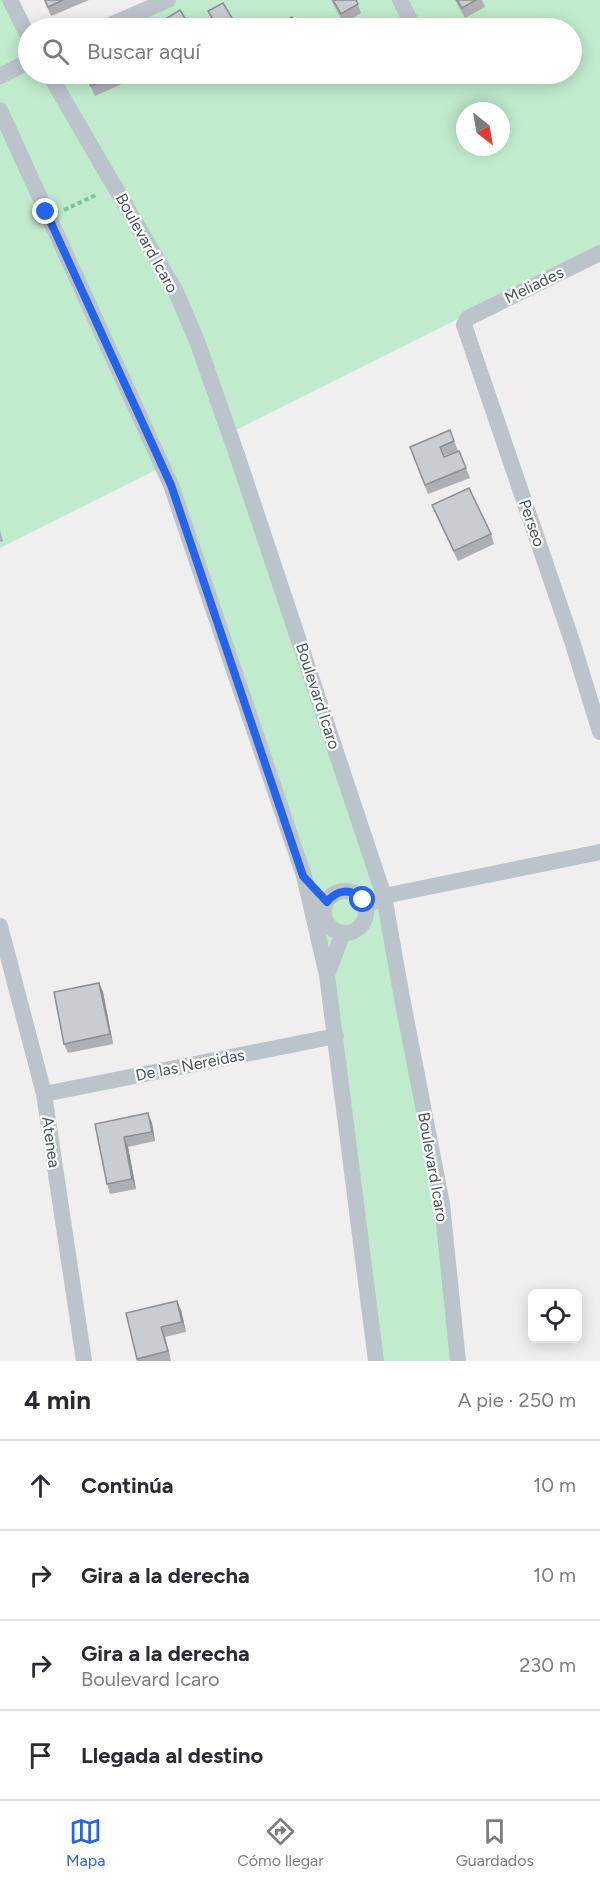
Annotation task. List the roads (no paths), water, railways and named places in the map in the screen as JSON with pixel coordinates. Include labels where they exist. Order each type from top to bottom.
[{"type":"street","points":[[10,0],[19,18]]},
{"type":"street","points":[[126,18],[168,0]]},
{"type":"street","points":[[400,0],[409,18]]},
{"type":"street","points":[[0,76],[18,67]]},
{"type":"street","name":"Boulevard Icaro","points":[[55,84],[176,292],[197,341],[384,896],[441,1204],[458,1361]]},
{"type":"street","points":[[0,110],[171,485],[303,876],[327,975],[376,1361]]},
{"type":"street","name":"Meliades","points":[[468,318],[600,253]]},
{"type":"street","name":"Perseo","points":[[468,318],[464,325],[572,641],[600,732]]},
{"type":"street","points":[[366,906],[384,896],[600,852]]},
{"type":"street","points":[[303,876],[327,902]]},
{"type":"street","points":[[351,892],[363,900],[366,906],[362,926],[356,930],[343,933],[331,928],[324,916],[327,902],[337,893],[351,892]]},
{"type":"street","name":"Atenea","points":[[0,926],[44,1094],[84,1361]]},
{"type":"street","points":[[327,975],[343,933]]},
{"type":"street","name":"De las Nereidas","points":[[44,1094],[336,1036]]}]
